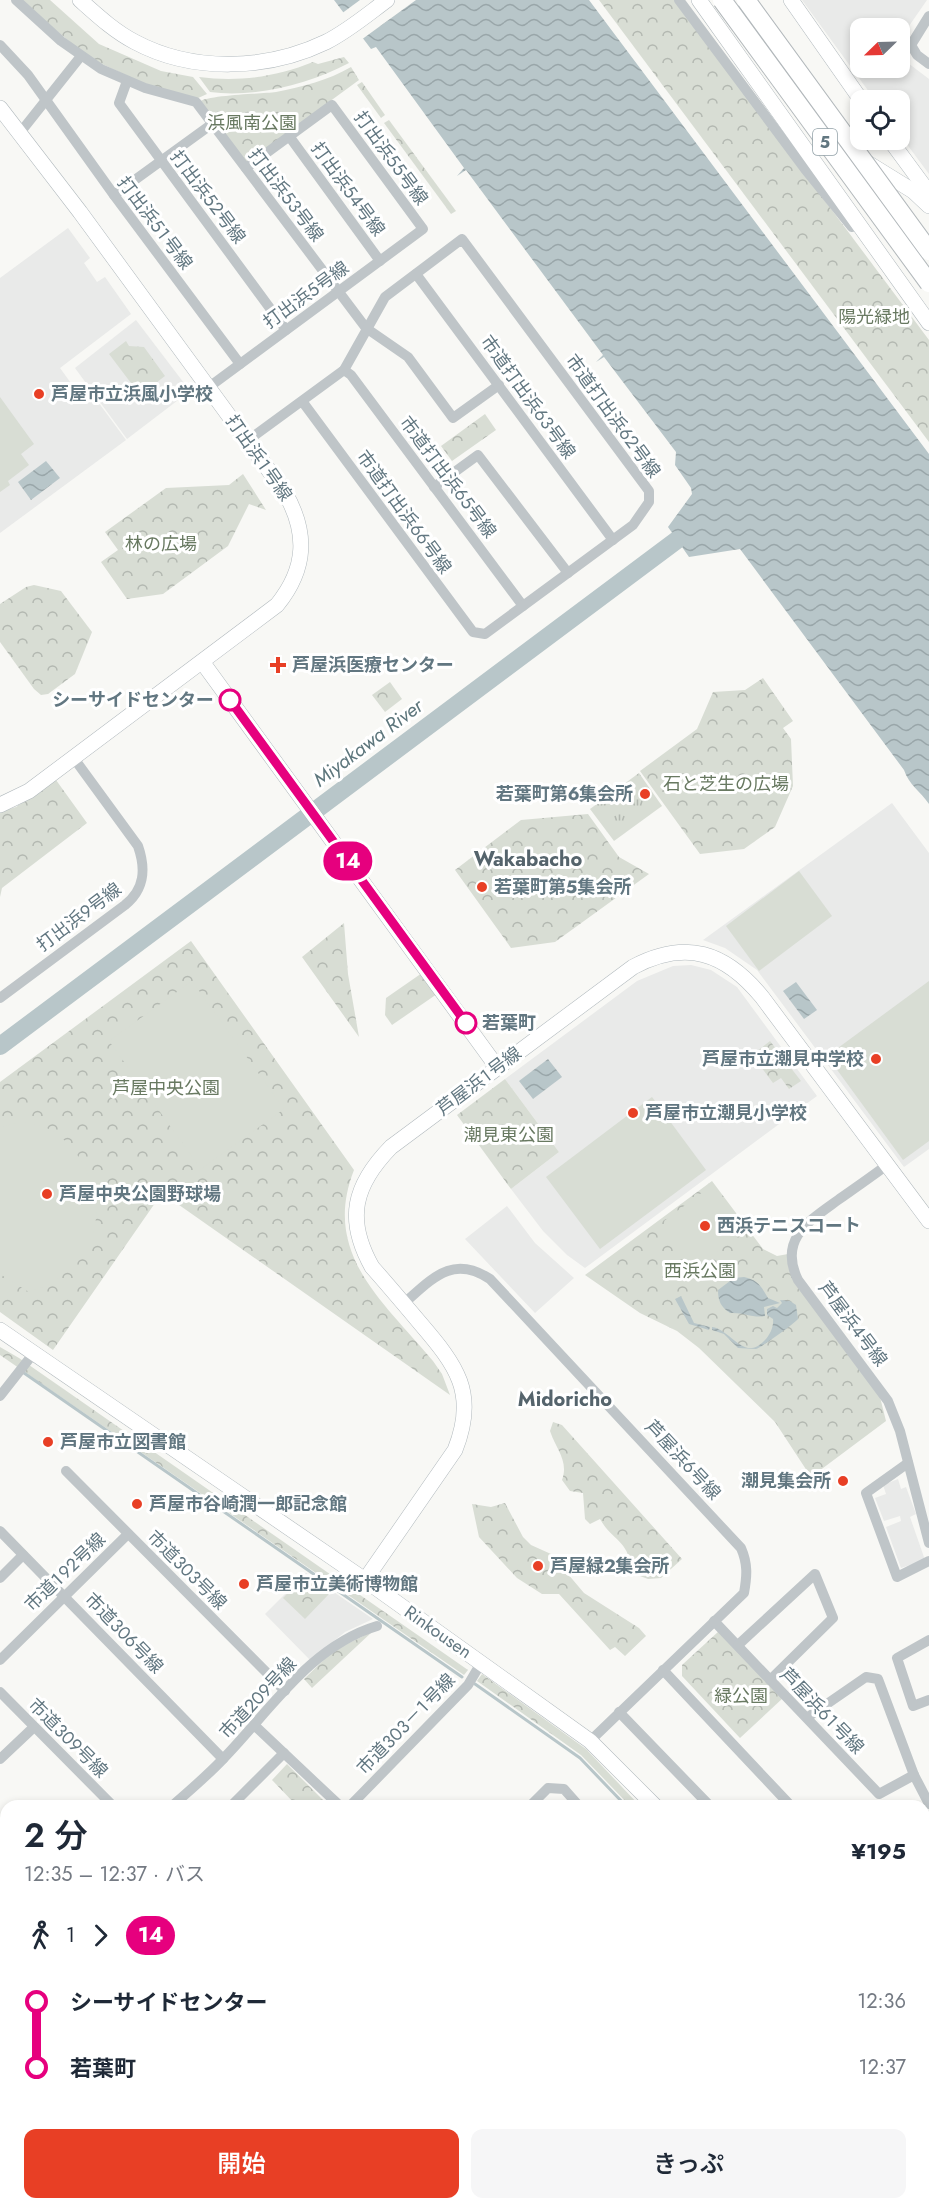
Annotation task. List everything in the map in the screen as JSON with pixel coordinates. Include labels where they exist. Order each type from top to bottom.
[{"type":"highway","name":"5","points":[[722,0],[929,283]]},
{"type":"highway","name":"5","points":[[746,0],[929,251]]},
{"type":"street","name":"打出浜５３号線","points":[[16,0],[81,56],[127,81],[157,92],[193,100],[366,328],[408,357],[453,418],[499,385]]},
{"type":"street","points":[[80,0],[104,21],[136,42],[162,53],[189,60],[247,63],[286,57],[310,48],[345,31],[387,0]]},
{"type":"street","points":[[680,0],[805,168],[918,308]]},
{"type":"street","points":[[699,0],[929,323]]},
{"type":"street","points":[[791,0],[854,90]]},
{"type":"street","points":[[929,16],[911,45],[917,55],[929,64]]},
{"type":"street","name":"打出浜５１号線","points":[[0,45],[18,62],[240,364]]},
{"type":"street","points":[[19,134],[81,56]]},
{"type":"street","name":"打出浜５２号線","points":[[127,81],[119,103],[286,330]]},
{"type":"street","points":[[770,98],[788,113],[913,191],[929,206]]},
{"type":"street","name":"打出浜５５号線","points":[[246,168],[332,105],[423,229]]},
{"type":"street","name":"打出浜１号線","points":[[0,108],[284,491],[298,519],[302,535],[299,564],[292,584],[277,605],[203,663],[29,791],[0,805]]},
{"type":"street","points":[[114,195],[212,123]]},
{"type":"street","name":"打出浜５４号線","points":[[290,136],[380,261]]},
{"type":"street","points":[[897,150],[929,193]]},
{"type":"street","name":"打出浜５号線","points":[[208,387],[423,229]]},
{"type":"street","name":"市道打出浜６２号線","points":[[416,274],[462,239],[649,491],[648,502],[633,525],[485,634]]},
{"type":"street","points":[[247,441],[344,370],[380,303],[416,274]]},
{"type":"street","name":"市道打出浜６３号線","points":[[416,274],[613,540]]},
{"type":"street","name":"市道打出浜６５号線","points":[[344,370],[351,375],[523,606]]},
{"type":"street","name":"市道打出浜６６号線","points":[[302,401],[472,632],[485,634]]},
{"type":"street","points":[[434,487],[478,454],[568,573]]},
{"type":"street","points":[[203,663],[497,1067]]},
{"type":"street","name":"打出浜９号線","points":[[0,998],[135,898],[143,880],[143,862],[138,846],[73,757]]},
{"type":"street","name":"芦屋浜１号線","points":[[365,1580],[455,1450],[465,1418],[462,1384],[454,1367],[372,1267],[363,1250],[357,1204],[369,1169],[391,1147],[639,964],[672,952],[709,955],[736,969],[748,980],[929,1221]]},
{"type":"street","name":"芦屋浜４号線","points":[[887,1165],[806,1223],[792,1250],[792,1267],[798,1280],[881,1389],[900,1431],[929,1543]]},
{"type":"street","name":"芦屋浜６号線","points":[[403,1304],[439,1273],[463,1268],[479,1272],[499,1287],[741,1548],[748,1575],[744,1593],[590,1741]]},
{"type":"street","name":"Rinkousen","points":[[0,1330],[365,1580],[590,1741],[649,1800]]},
{"type":"street","points":[[0,1396],[33,1354]]},
{"type":"street","points":[[908,1463],[866,1493],[897,1577],[929,1561]]},
{"type":"street","name":"市道３０３号線","points":[[66,1471],[285,1691]]},
{"type":"street","name":"市道３０６号線","points":[[0,1531],[223,1760]]},
{"type":"street","name":"市道１９２号線","points":[[0,1660],[128,1534]]},
{"type":"street","points":[[0,1578],[23,1555]]},
{"type":"street","points":[[738,1645],[815,1574],[833,1618],[770,1680]]},
{"type":"street","name":"芦屋浜６１号線","points":[[714,1621],[879,1794],[914,1775]]},
{"type":"street","name":"市道２０９号線","points":[[179,1800],[223,1760],[285,1691],[342,1640],[377,1626]]},
{"type":"street","points":[[929,1640],[897,1658],[913,1706],[929,1700]]},
{"type":"street","name":"市道３０３－１号線","points":[[356,1800],[468,1685],[482,1663]]},
{"type":"street","points":[[663,1670],[785,1800]]},
{"type":"street","points":[[808,1717],[866,1677],[878,1679],[914,1775],[927,1800]]},
{"type":"street","name":"市道３０９号線","points":[[0,1692],[107,1800]]},
{"type":"street","points":[[619,1712],[704,1800]]},
{"type":"street","points":[[254,1725],[334,1800]]},
{"type":"street","points":[[0,1759],[34,1727]]},
{"type":"street","points":[[237,1800],[284,1753]]},
{"type":"street","points":[[536,1800],[548,1788],[564,1789],[574,1800]]},
{"type":"shaded area","points":[[802,0],[927,0],[910,25],[910,18],[850,18],[850,66]]},
{"type":"shaded area","points":[[910,65],[929,79],[929,174],[910,148],[910,90],[868,90],[859,78],[910,78]]},
{"type":"shaded area","name":"芦屋市立浜風小学校","points":[[68,228],[90,258],[84,263],[97,282],[105,277],[131,314],[60,368],[81,397],[90,391],[126,440],[0,533],[0,278]]},
{"type":"shaded area","points":[[136,320],[190,391],[127,439],[75,368]]},
{"type":"shaded area","name":"芦屋市立潮見中学校","points":[[892,803],[929,853],[929,1149],[904,1167],[757,970],[725,948],[703,940]]},
{"type":"shaded area","name":"芦屋市立潮見小学校","points":[[691,965],[711,970],[737,987],[817,1096],[585,1268],[567,1255],[543,1231],[511,1189],[559,1152],[505,1079],[637,981],[673,966]]},
{"type":"shaded area","points":[[507,1206],[535,1243],[574,1278],[535,1313],[465,1239]]},
{"type":"shaded area","points":[[898,1479],[901,1489],[906,1487],[916,1514],[910,1517],[925,1560],[901,1568],[886,1527],[901,1521],[900,1516],[884,1521],[875,1498],[886,1494],[883,1485]]},
{"type":"shaded area","points":[[306,1573],[373,1619],[345,1632],[310,1660],[265,1614]]},
{"type":"green space","points":[[20,0],[50,0],[99,44],[161,71],[193,77],[207,94],[196,99],[156,89],[89,58]]},
{"type":"green space","name":"陽光緑地","points":[[599,0],[675,0],[929,340],[929,442]]},
{"type":"green space","points":[[344,57],[349,63],[333,71],[299,83],[263,91],[210,92],[199,77],[228,79],[257,77],[313,62],[318,64]]},
{"type":"green space","name":"浜風南公園","points":[[351,67],[359,80],[246,163],[199,102],[213,98],[296,88],[343,72]]},
{"type":"green space","points":[[362,82],[385,115],[381,118],[357,85]]},
{"type":"green space","points":[[389,120],[456,211],[451,214],[384,123]]},
{"type":"green space","points":[[126,341],[129,346],[144,347],[165,376],[140,395],[109,354]]},
{"type":"green space","points":[[0,397],[34,444],[21,454],[29,465],[8,481],[10,485],[0,492]]},
{"type":"green space","points":[[485,414],[496,430],[452,461],[441,446]]},
{"type":"green space","name":"林の広場","points":[[243,474],[266,510],[249,504],[228,546],[163,594],[127,599],[101,562],[118,550],[105,532],[166,488],[229,485]]},
{"type":"green space","points":[[34,585],[61,591],[92,632],[75,674],[48,694],[41,695],[34,689],[0,642],[0,604],[26,587]]},
{"type":"green space","name":"石と芝生の広場","points":[[763,678],[793,721],[783,728],[791,739],[793,786],[775,827],[744,849],[700,854],[640,771],[697,729],[713,692],[745,690]]},
{"type":"green space","points":[[390,682],[402,699],[385,712],[372,695]]},
{"type":"green space","points":[[639,773],[662,806],[614,841],[590,809]]},
{"type":"green space","points":[[56,780],[87,823],[2,888],[0,897],[0,812],[16,807]]},
{"type":"green space","points":[[588,814],[619,857],[649,874],[555,942],[511,948],[455,870],[521,820]]},
{"type":"green space","points":[[799,871],[832,916],[759,971],[726,926]]},
{"type":"green space","points":[[344,923],[348,974],[359,1037],[302,957]]},
{"type":"green space","name":"芦屋中央公園","points":[[191,941],[354,1170],[346,1200],[346,1227],[352,1252],[363,1275],[378,1297],[442,1374],[450,1395],[162,1193],[53,1350],[0,1312],[0,1082]]},
{"type":"green space","points":[[422,973],[437,994],[392,1025],[385,1015],[386,998]]},
{"type":"green space","points":[[192,981],[284,1109],[201,1169],[109,1041]]},
{"type":"green space","points":[[929,981],[929,1141],[903,1160],[827,1056]]},
{"type":"green space","points":[[770,1041],[801,1081],[789,1089],[781,1078],[773,1083],[752,1055]]},
{"type":"green space","name":"潮見東公園","points":[[505,1079],[559,1152],[511,1189],[457,1115]]},
{"type":"green space","points":[[652,1097],[706,1170],[600,1249],[546,1177]]},
{"type":"green space","name":"芦屋中央公園野球場","points":[[22,1122],[49,1129],[73,1150],[83,1163],[90,1178],[96,1210],[95,1226],[90,1241],[71,1266],[48,1285],[27,1291],[0,1274],[0,1127]]},
{"type":"green space","name":"西浜公園","points":[[712,1181],[763,1249],[777,1256],[788,1254],[788,1266],[879,1393],[886,1421],[811,1477],[775,1422],[699,1348],[677,1331],[640,1313],[585,1275]]},
{"type":"green space","name":"西浜テニスコート","points":[[712,1185],[745,1231],[698,1266],[664,1221]]},
{"type":"green space","points":[[0,1347],[468,1670],[464,1675],[0,1355]]},
{"type":"green space","points":[[553,1422],[562,1425],[682,1559],[661,1578],[648,1579],[632,1573],[628,1553],[600,1519],[590,1524],[585,1519],[583,1493],[570,1491],[562,1480],[563,1461],[550,1431]]},
{"type":"green space","points":[[505,1503],[523,1537],[531,1545],[551,1554],[584,1593],[639,1628],[646,1636],[625,1656],[615,1647],[610,1650],[559,1594],[542,1594],[517,1578],[479,1537],[472,1504],[491,1507]]},
{"type":"green space","points":[[305,1575],[330,1593],[305,1619],[283,1598]]},
{"type":"green space","name":"緑公園","points":[[719,1631],[783,1698],[740,1738],[682,1676],[682,1665]]},
{"type":"green space","points":[[372,1632],[312,1688],[304,1679],[334,1650]]},
{"type":"green space","points":[[482,1674],[586,1749],[634,1800],[624,1800],[581,1755],[477,1681]]},
{"type":"green space","points":[[287,1764],[323,1800],[291,1800],[272,1780]]},
{"type":"water","points":[[334,0],[589,0],[929,454],[929,804],[740,549],[689,557],[668,527],[692,494],[691,488],[675,465],[676,452],[604,357],[596,362],[603,355],[466,170],[457,176],[464,168],[376,47],[371,49]]},
{"type":"water","points":[[46,461],[60,478],[31,500],[18,482]]},
{"type":"water","points":[[796,982],[817,1010],[804,1019],[783,991]]},
{"type":"water","points":[[548,1059],[562,1077],[533,1099],[519,1081]]},
{"type":"water","points":[[744,1277],[756,1282],[768,1298],[780,1303],[764,1307],[765,1316],[730,1313],[721,1303],[718,1290],[734,1278]]},
{"type":"water","points":[[681,1296],[694,1323],[710,1327],[709,1330],[689,1324],[675,1299]]},
{"type":"water","points":[[780,1300],[790,1301],[796,1305],[798,1319],[756,1349],[738,1348],[724,1334],[712,1330],[712,1327],[719,1329],[744,1347],[758,1346],[767,1338],[772,1327],[773,1319],[767,1315],[767,1309],[773,1306],[777,1308],[782,1303]]},
{"type":"pier","points":[[360,0],[416,0],[361,40],[341,14]]},
{"type":"waterway","name":"Miyakawa River","points":[[0,1046],[677,540]]},
{"type":"waterway","points":[[24,1373],[462,1677]]},
{"type":"waterway","points":[[475,1684],[580,1758],[620,1800]]},
{"type":"bus line","name":"14","points":[[230,700],[466,1023]]},
{"type":"place","name":"芦屋市立浜風小学校","points":[[39,394]]},
{"type":"place","name":"芦屋浜医療センター","points":[[278,665]]},
{"type":"place","name":"シーサイドセンター","points":[[230,700]]},
{"type":"place","name":"若葉町第６集会所","points":[[645,794]]},
{"type":"place","name":"若葉町第５集会所","points":[[482,887]]},
{"type":"place","name":"若葉町","points":[[466,1023]]},
{"type":"place","name":"芦屋市立潮見中学校","points":[[876,1059]]},
{"type":"place","name":"芦屋市立潮見小学校","points":[[633,1113]]},
{"type":"place","name":"芦屋中央公園野球場","points":[[47,1194]]},
{"type":"place","name":"西浜テニスコート","points":[[705,1226]]},
{"type":"place","name":"芦屋市立図書館","points":[[48,1442]]},
{"type":"place","name":"潮見集会所","points":[[843,1481]]},
{"type":"place","name":"芦屋市谷崎潤一郎記念館","points":[[137,1504]]},
{"type":"place","name":"芦屋緑２集会所","points":[[538,1566]]},
{"type":"place","name":"芦屋市立美術博物館","points":[[244,1584]]},
{"type":"district","name":"Wakabacho","points":[[528,859]]},
{"type":"district","name":"Midoricho","points":[[565,1399]]}]
